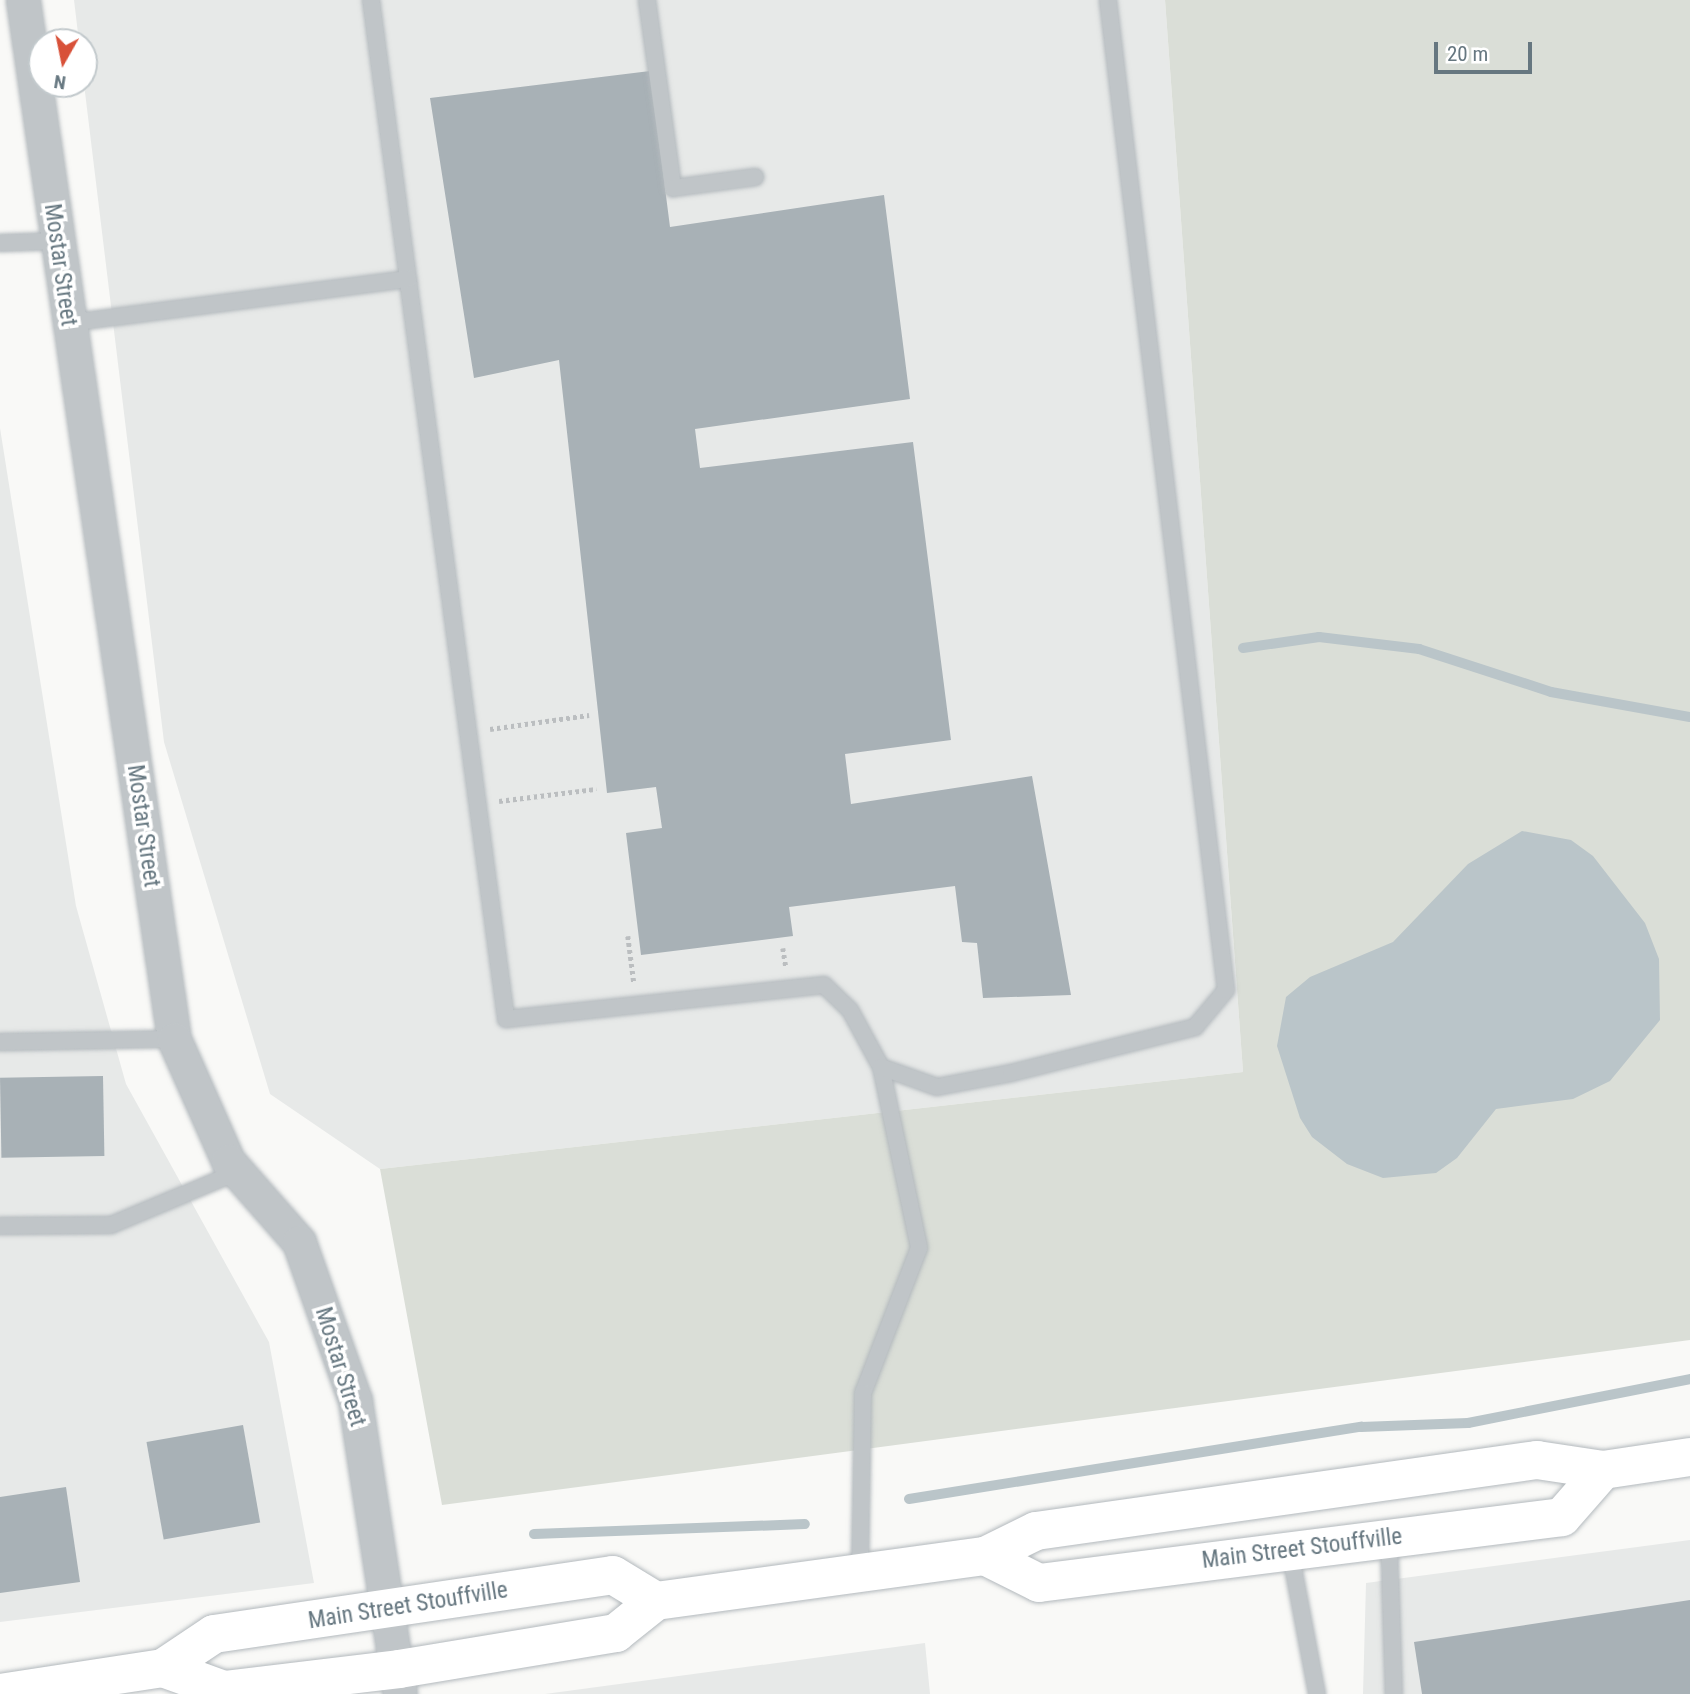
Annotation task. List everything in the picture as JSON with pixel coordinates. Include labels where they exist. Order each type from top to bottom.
[{"type":"main road","points":[[656,1601],[985,1556],[1036,1531],[1538,1460],[1603,1470],[1690,1457]]},
{"type":"main road","name":"Main Street Stouffville","points":[[985,1556],[1040,1583],[1562,1517],[1603,1470]]},
{"type":"main road","name":"Main Street Stouffville","points":[[0,1693],[163,1668],[214,1634],[612,1575],[656,1601],[616,1633],[399,1682],[224,1690],[163,1668]]},
{"type":"street","name":"Mostar Street","points":[[23,0],[174,1039],[235,1172],[299,1242],[355,1400],[391,1608],[399,1682]]},
{"type":"lane","points":[[371,0],[506,1019],[824,985],[850,1010],[881,1067],[919,1248],[863,1393],[860,1572]]},
{"type":"lane","points":[[647,0],[673,188],[755,177]]},
{"type":"lane","points":[[881,1067],[937,1087],[1011,1073],[1195,1027],[1226,990],[1108,0]]},
{"type":"lane","points":[[0,243],[57,241]]},
{"type":"lane","points":[[68,323],[408,279]]},
{"type":"lane","points":[[0,1042],[174,1039]]},
{"type":"lane","points":[[0,1226],[111,1225],[235,1172]]},
{"type":"lane","points":[[1389,1538],[1394,1694]]},
{"type":"lane","points":[[1290,1551],[1317,1694]]},
{"type":"path","points":[[468,732],[589,715]]},
{"type":"path","points":[[478,803],[596,789]]},
{"type":"path","points":[[628,936],[637,1005]]},
{"type":"shaded area","points":[[74,0],[1165,0],[1243,1072],[380,1169],[270,1094],[164,742],[86,98],[98,98],[98,28],[77,28]]},
{"type":"shaded area","points":[[1165,0],[1690,0],[1690,1340],[442,1505],[380,1169],[1243,1072]]},
{"type":"shaded area","points":[[0,428],[76,906],[126,1084],[269,1342],[314,1583],[0,1622]]},
{"type":"shaded area","points":[[1522,831],[1571,840],[1593,856],[1645,923],[1659,959],[1660,1020],[1610,1081],[1573,1099],[1496,1109],[1457,1158],[1436,1173],[1383,1178],[1347,1164],[1312,1137],[1300,1118],[1277,1046],[1286,997],[1310,977],[1393,942],[1468,864]]},
{"type":"shaded area","points":[[1690,1540],[1690,1694],[1363,1694],[1366,1583]]},
{"type":"shaded area","points":[[925,1643],[930,1694],[545,1694]]},
{"type":"building","points":[[650,71],[670,227],[884,195],[910,399],[695,429],[700,468],[913,442],[951,740],[845,754],[851,804],[1032,776],[1071,995],[983,998],[977,943],[962,942],[955,886],[789,907],[793,936],[641,955],[626,833],[662,828],[656,787],[607,793],[559,360],[474,378],[430,98]]},
{"type":"building","points":[[103,1076],[104,1156],[1,1158],[0,1078]]},
{"type":"building","points":[[243,1425],[260,1522],[164,1540],[146,1442]]},
{"type":"building","points":[[66,1487],[80,1582],[0,1593],[0,1497]]},
{"type":"building","points":[[1690,1600],[1690,1694],[1422,1694],[1414,1642]]},
{"type":"waterway","points":[[1243,648],[1319,637],[1419,649],[1551,692],[1690,717]]},
{"type":"waterway","points":[[909,1499],[1361,1427],[1468,1423],[1690,1379]]},
{"type":"waterway","points":[[534,1534],[805,1524]]}]
